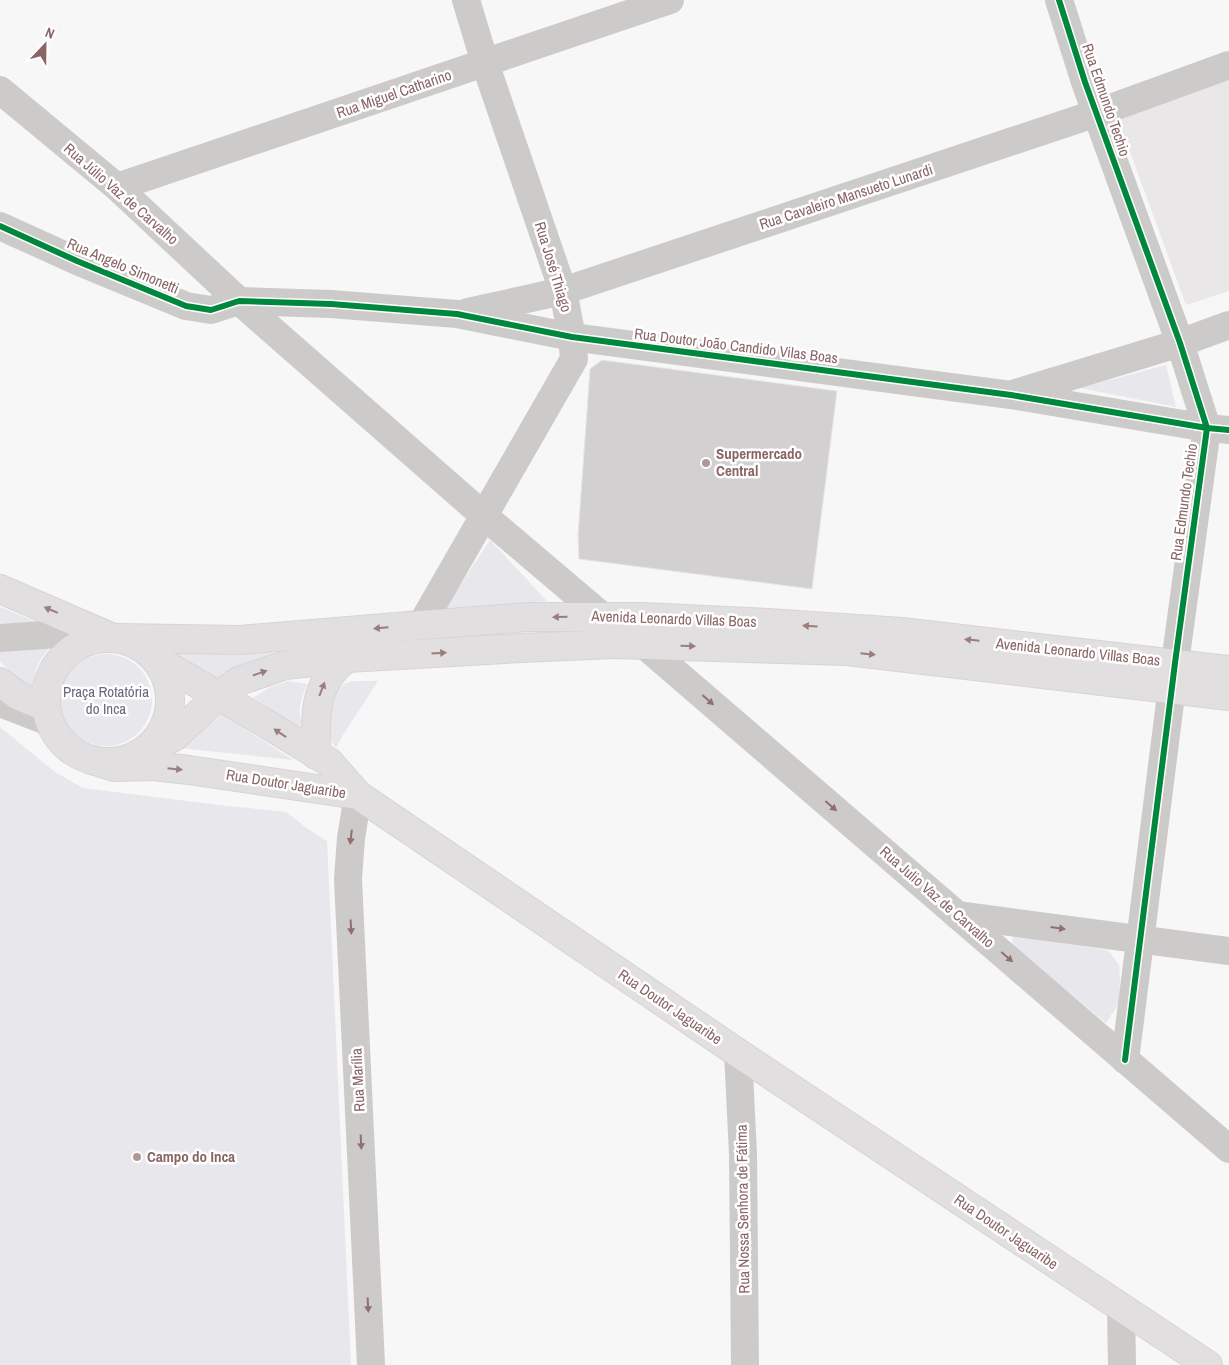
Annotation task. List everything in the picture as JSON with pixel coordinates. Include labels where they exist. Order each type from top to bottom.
[{"type":"main road","points":[[0,589],[111,638],[137,645],[153,657],[329,762],[358,795]]},
{"type":"main road","name":"Avenida Leonardo Villas Boas","points":[[111,638],[240,640],[528,617],[602,616],[768,623],[902,632],[1173,676],[1229,696]]},
{"type":"main road","points":[[111,638],[88,641],[72,648],[60,660],[51,674],[46,690],[48,714],[56,735],[66,746],[78,754],[92,760],[107,762],[122,760],[136,755],[148,747],[158,736],[165,724],[169,711],[170,696],[162,669],[153,657]]},
{"type":"main road","name":"Avenida Leonardo Villas Boas","points":[[136,755],[174,737],[218,696],[239,681],[285,665],[347,658],[613,644],[847,651],[1173,676],[1229,670]]},
{"type":"main road","points":[[316,755],[317,709],[320,692],[327,678],[347,658]]},
{"type":"main road","points":[[0,682],[48,714]]},
{"type":"main road","name":"Rua Doutor Jaguaribe","points":[[92,760],[114,767],[153,766],[198,771],[358,795],[738,1053],[1208,1365]]},
{"type":"street","name":"Rua José Thiago","points":[[421,625],[574,359],[563,290],[485,63],[466,0]]},
{"type":"street","name":"Rua Miguel Catharino","points":[[117,187],[670,0]]},
{"type":"street","name":"Rua Edmundo Techio","points":[[1059,0],[1097,114],[1180,343],[1218,429],[1173,676],[1125,1060]]},
{"type":"street","name":"Rua Cavaleiro Mansueto Lunardi","points":[[457,314],[563,290],[1097,114],[1229,65]]},
{"type":"street","name":"Rua Júlio Vaz de Carvalho","points":[[0,90],[117,187],[240,301],[483,515],[602,616]]},
{"type":"street","name":"Rua Angelo Simonetti","points":[[0,226],[77,262],[186,306],[211,310],[240,301]]},
{"type":"street","name":"Rua Doutor João Candido Vilas Boas","points":[[240,301],[331,304],[457,314],[572,337],[1011,394],[1218,429]]},
{"type":"street","points":[[1011,394],[1180,343],[1229,325]]},
{"type":"street","points":[[0,638],[58,634],[111,638]]},
{"type":"street","name":"Rua Julio Vaz de Carvalho","points":[[644,645],[1229,1149]]},
{"type":"street","points":[[0,703],[48,714]]},
{"type":"street","name":"Rua Marília","points":[[358,795],[351,838],[348,879],[371,1365]]},
{"type":"street","points":[[957,915],[1229,951]]},
{"type":"street","name":"Rua Nossa Senhora de Fátima","points":[[738,1053],[743,1154],[745,1365]]},
{"type":"street","points":[[1121,1308],[1122,1365]]},
{"type":"shaded area","points":[[1229,77],[1229,291],[1186,305],[1117,116]]},
{"type":"green space","points":[[1166,365],[1176,407],[1080,388]]},
{"type":"green space","points":[[490,540],[547,601],[445,608]]},
{"type":"green space","points":[[0,607],[42,624],[0,627]]},
{"type":"green space","points":[[53,645],[39,662],[35,673],[34,696],[0,661],[0,652]]},
{"type":"green space","points":[[166,651],[215,653],[269,651],[275,655],[224,674],[215,681]]},
{"type":"green space","name":"Praça Rotatória do Inca","points":[[106,654],[124,657],[139,667],[149,682],[152,700],[149,718],[139,733],[124,743],[106,746],[88,743],[73,733],[63,718],[60,700],[63,682],[73,667],[88,657]]},
{"type":"green space","points":[[288,681],[307,684],[300,705],[302,726],[295,725],[253,698],[270,687]]},
{"type":"green space","points":[[355,681],[378,681],[336,748],[329,734],[329,708],[336,693],[342,686]]},
{"type":"green space","points":[[222,714],[293,760],[179,748]]},
{"type":"green space","points":[[0,727],[55,772],[83,788],[286,812],[327,841],[351,1365],[0,1365]]},
{"type":"green space","points":[[1012,935],[1108,950],[1119,965],[1120,981],[1119,1003],[1106,1023],[1013,946]]},
{"type":"building","name":"Supermercado Central","points":[[602,360],[837,391],[812,589],[579,559],[578,535],[590,369]]},
{"type":"cycle path","points":[[1059,0],[1085,82],[1180,343],[1207,428],[1125,1060]]},
{"type":"cycle path","points":[[0,226],[77,261],[186,306],[211,310],[239,301],[331,304],[457,314],[572,337],[1011,395],[1207,428],[1229,430]]},
{"type":"place","name":"Supermercado Central","points":[[706,463]]},
{"type":"place","name":"Campo do Inca","points":[[137,1157]]}]
